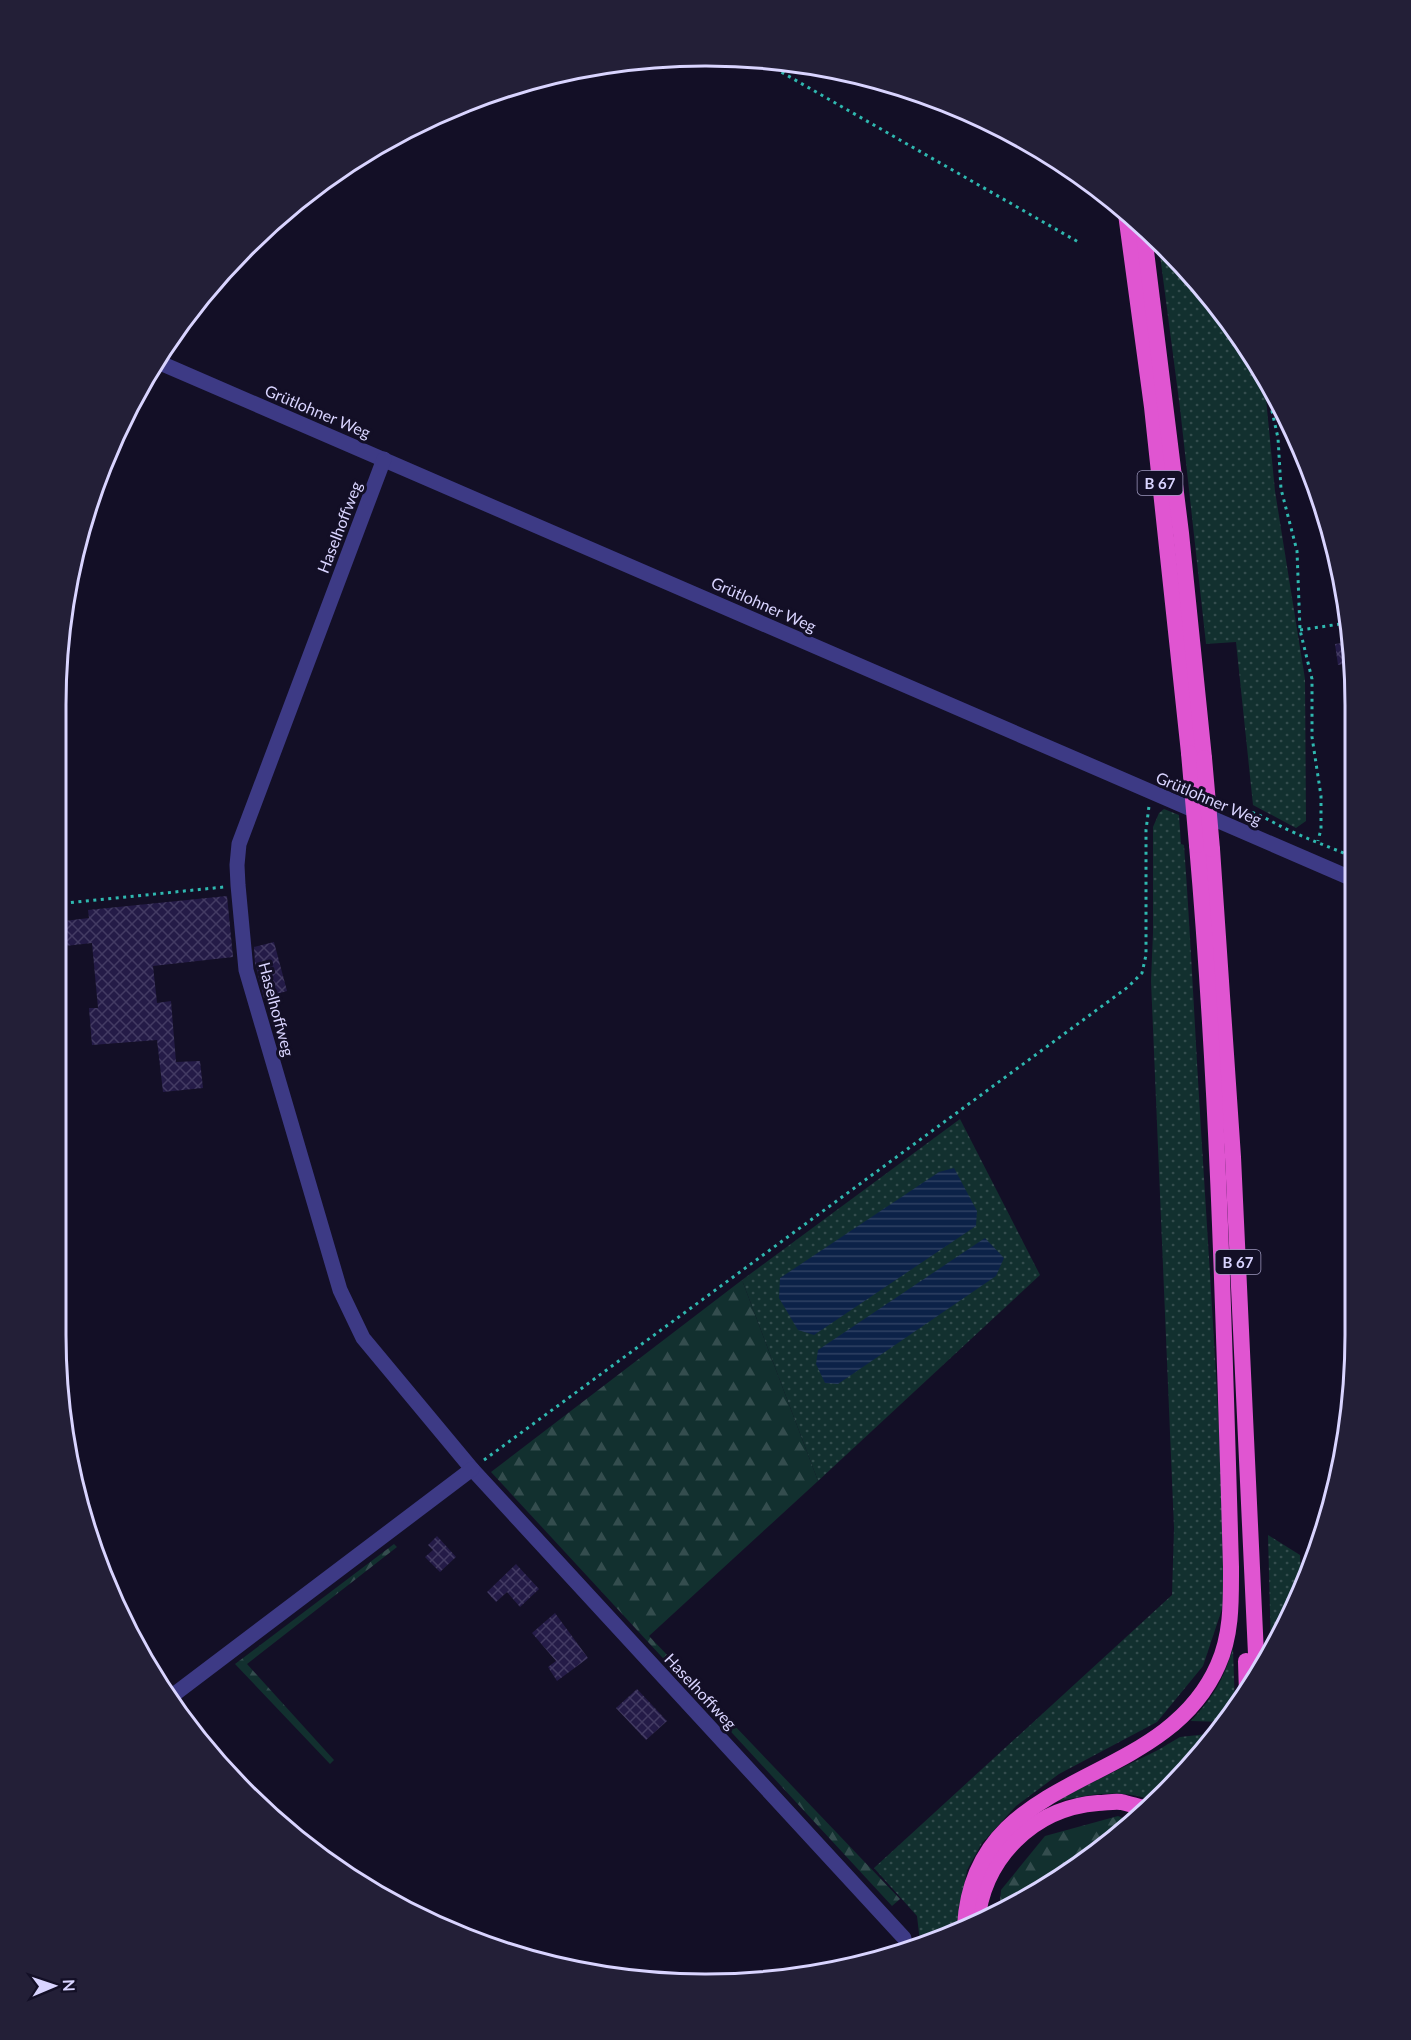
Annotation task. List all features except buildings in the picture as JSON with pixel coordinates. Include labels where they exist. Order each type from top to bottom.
[{"type":"highway","name":"B 67","points":[[1128,225],[1196,756],[1233,1157],[1256,1659]]},
{"type":"highway","name":"B 67","points":[[1145,241],[1180,521],[1196,756]]},
{"type":"highway","name":"B 67","points":[[1205,847],[1208,999],[1223,1299],[1240,1536],[1246,1675]]},
{"type":"highway","points":[[966,1918],[968,1898],[976,1872],[995,1840],[1009,1824],[1038,1802],[1133,1753],[1161,1735],[1184,1717],[1204,1692],[1219,1665],[1228,1636],[1231,1599],[1223,1299]]},
{"type":"highway","points":[[979,1912],[984,1888],[995,1865],[1020,1835],[1046,1817],[1083,1804],[1119,1802],[1137,1806]]},
{"type":"street","name":"Grütlohner Weg","points":[[165,365],[1345,875]]},
{"type":"street","name":"Haselhoffweg","points":[[384,459],[239,844],[237,865],[246,970],[340,1290],[363,1338],[472,1469],[904,1938]]},
{"type":"street","points":[[176,1693],[472,1469]]},
{"type":"path","points":[[778,70],[1080,243]]},
{"type":"path","points":[[1272,410],[1278,438],[1281,489],[1297,551],[1300,630],[1312,679],[1312,737],[1321,796],[1321,829],[1318,841]]},
{"type":"path","points":[[1300,630],[1340,624]]},
{"type":"path","points":[[472,1469],[1128,987],[1142,973],[1146,955],[1146,830],[1151,793]]},
{"type":"path","points":[[1223,823],[1230,808],[1246,808],[1295,834],[1345,853]]},
{"type":"path","points":[[66,903],[238,885]]},
{"type":"green space","points":[[1160,255],[1213,316],[1237,350],[1266,399],[1275,491],[1305,679],[1306,821],[1296,828],[1253,805],[1236,642],[1206,644],[1180,408]]},
{"type":"green space","points":[[1164,809],[1179,815],[1181,844],[1184,845],[1220,1452],[1226,1597],[1203,1666],[1157,1722],[1059,1774],[1016,1806],[982,1843],[967,1870],[958,1922],[919,1937],[917,1916],[874,1868],[1172,1595],[1174,1528],[1151,981],[1153,827],[1159,813]]},
{"type":"green space","points":[[960,1119],[1040,1275],[818,1481],[742,1280]]},
{"type":"green space","points":[[742,1280],[818,1481],[649,1636],[900,1899],[892,1906],[491,1472]]},
{"type":"green space","points":[[1268,1535],[1300,1555],[1301,1567],[1271,1633]]},
{"type":"green space","points":[[394,1544],[397,1547],[247,1664],[334,1760],[330,1764],[235,1664]]},
{"type":"green space","points":[[1233,1648],[1234,1694],[1215,1722],[1191,1721],[1217,1688]]},
{"type":"green space","points":[[1204,1734],[1145,1798],[1132,1795],[1108,1794],[1059,1801],[1059,1799],[1180,1737]]},
{"type":"green space","points":[[1118,1816],[1123,1818],[1061,1866],[1000,1902],[1001,1890],[1045,1836]]},
{"type":"water","points":[[954,1168],[977,1211],[976,1226],[814,1335],[798,1330],[779,1298],[780,1278],[939,1172]]},
{"type":"water","points":[[985,1238],[1004,1258],[996,1276],[838,1384],[825,1383],[816,1364],[818,1350]]}]
